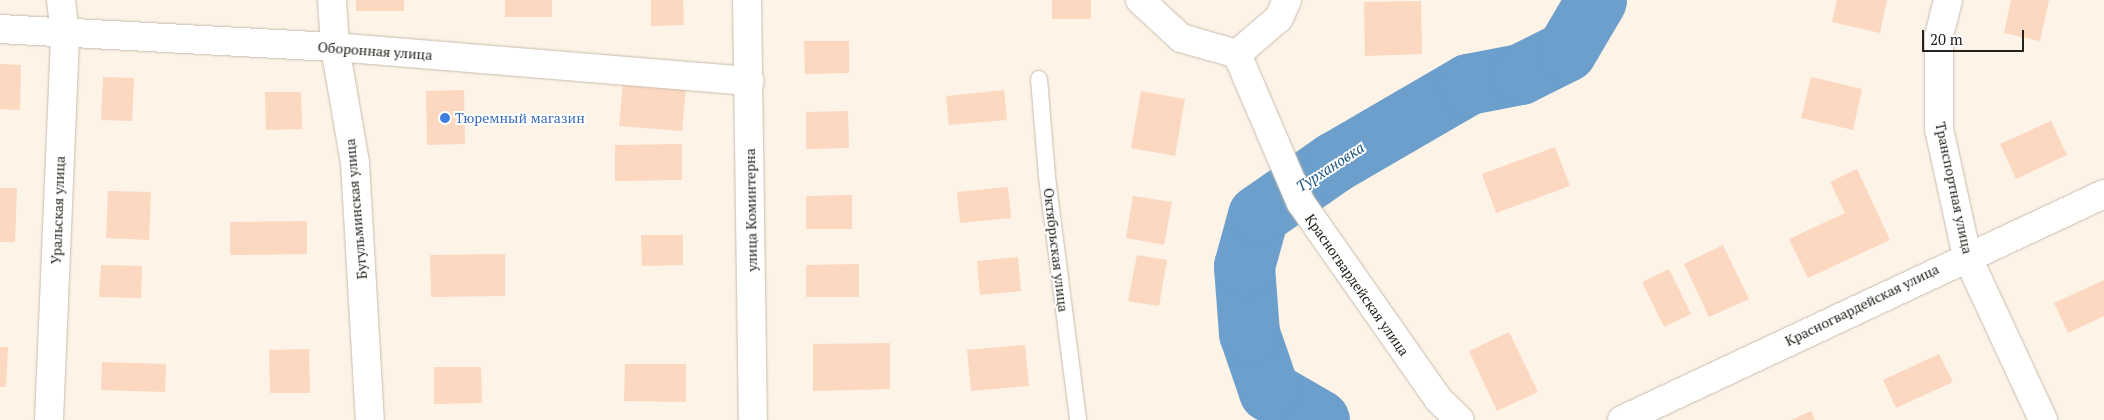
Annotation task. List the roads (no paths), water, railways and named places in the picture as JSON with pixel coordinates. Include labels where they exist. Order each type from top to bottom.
[{"type":"street","name":"Уральская улица","points":[[49,420],[65,33],[61,0]]},
{"type":"street","name":"Бугульминская улица","points":[[332,0],[335,47],[355,163],[370,420]]},
{"type":"street","name":"улица Коминтерна","points":[[747,0],[750,81],[754,420]]},
{"type":"street","points":[[1140,0],[1181,38],[1237,54],[1279,18],[1287,0]]},
{"type":"street","name":"Транспортная улица","points":[[1948,0],[1939,37],[1939,128],[1967,256],[2043,420]]},
{"type":"street","name":"Оборонная улица","points":[[0,29],[335,47],[750,81]]},
{"type":"street","name":"Красногвардейская улица","points":[[1237,54],[1301,203],[1438,399],[1460,420]]},
{"type":"street","name":"Красногвардейская улица","points":[[1622,420],[1967,256],[2104,194]]},
{"type":"lane","name":"Октябрьская улица","points":[[1039,79],[1047,177],[1078,420]]},
{"type":"waterway","name":"Турхановка","points":[[1319,420],[1269,391],[1249,333],[1244,266],[1258,215],[1334,162],[1468,84],[1520,74],[1566,51],[1596,0]]},
{"type":"place","name":"Тюремный магазин","points":[[445,118]]}]
